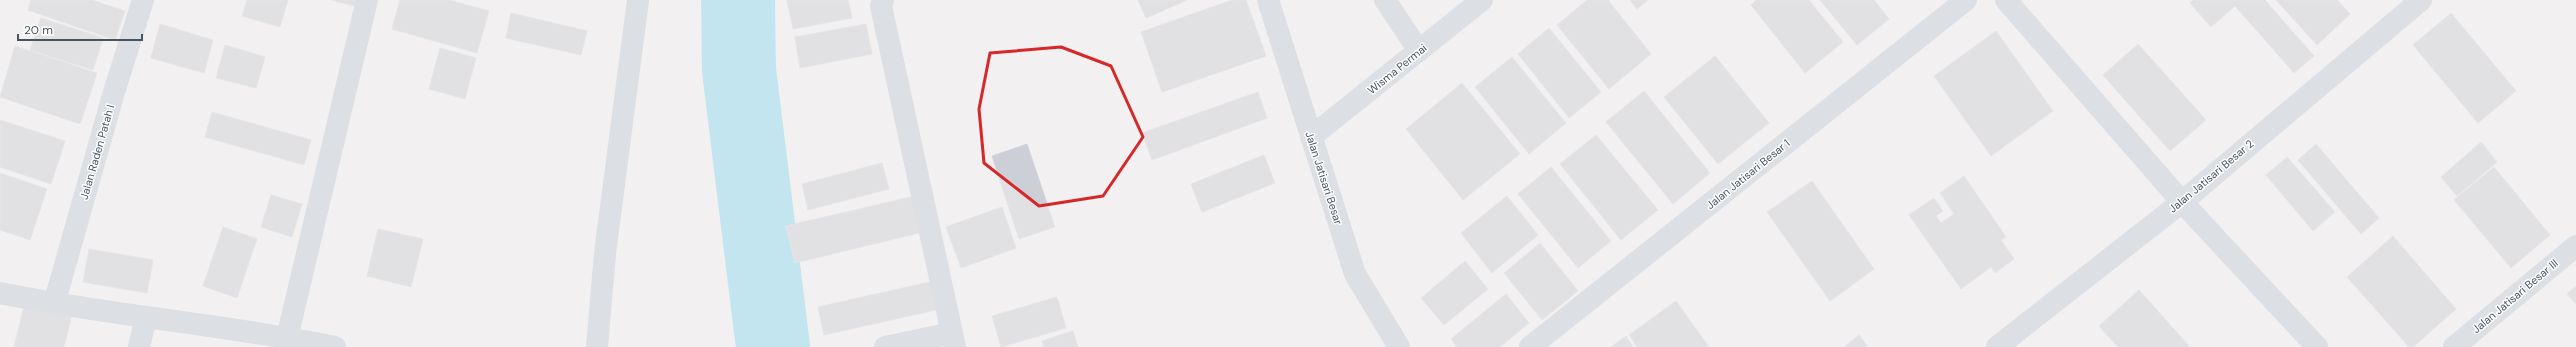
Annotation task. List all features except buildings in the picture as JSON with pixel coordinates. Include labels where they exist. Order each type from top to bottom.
[{"type":"street","name":"Jalan Raden Patah I","points":[[54,304],[114,92],[143,0]]},
{"type":"street","points":[[287,338],[366,0]]},
{"type":"street","points":[[597,347],[606,253],[638,0]]},
{"type":"street","points":[[883,0],[882,6],[953,340],[885,347]]},
{"type":"street","name":"Jalan Jatisari Besar","points":[[1268,0],[1355,274],[1400,347]]},
{"type":"street","points":[[1385,0],[1419,51]]},
{"type":"street","name":"Wisma Permai","points":[[1311,137],[1482,0]]},
{"type":"street","name":"Jalan Jatisari Besar 1","points":[[1530,347],[1966,0]]},
{"type":"street","points":[[2006,0],[2182,202],[2317,347]]},
{"type":"street","name":"Jalan Jatisari Besar 2","points":[[1997,347],[2182,202],[2422,0]]},
{"type":"street","name":"Jalan Jatisari Besar III","points":[[2454,347],[2576,246]]},
{"type":"street","points":[[0,293],[54,304],[287,338],[329,346]]},
{"type":"street","points":[[139,347],[146,317]]},
{"type":"highlighted area","points":[[1061,47],[1111,66],[1143,137],[1103,196],[1039,206],[984,163],[979,109],[990,53]]},
{"type":"waterway","points":[[738,0],[739,70],[773,347]]}]
